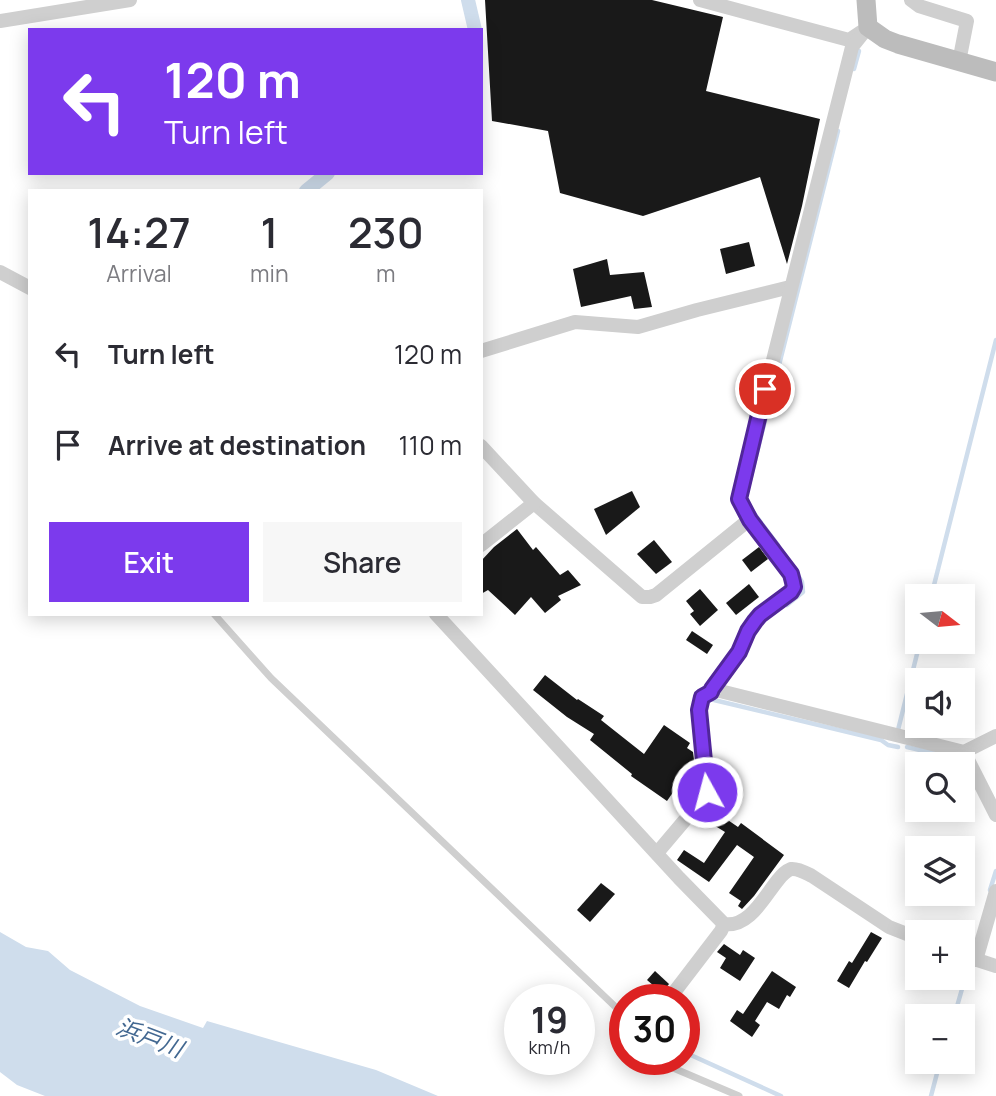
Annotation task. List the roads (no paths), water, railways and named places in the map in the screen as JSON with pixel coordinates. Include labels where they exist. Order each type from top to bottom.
[{"type":"street","points":[[0,21],[130,0]]},
{"type":"street","points":[[700,0],[849,40],[868,27]]},
{"type":"street","points":[[657,853],[707,792],[699,710],[702,697],[711,692],[739,652],[748,631],[760,615],[794,587],[791,574],[750,520],[739,499],[852,47],[868,27],[866,0]]},
{"type":"street","points":[[911,0],[919,6],[967,21],[959,62]]},
{"type":"street","points":[[868,27],[885,39],[996,72]]},
{"type":"street","points":[[0,272],[28,287]]},
{"type":"street","points":[[483,350],[575,322],[638,327],[790,287]]},
{"type":"street","points":[[483,448],[534,503],[642,597],[656,595],[750,520]]},
{"type":"street","points":[[483,543],[534,503]]},
{"type":"street","points":[[438,616],[724,924],[733,925],[746,919],[782,875],[791,869],[801,870],[812,876],[889,927],[905,933]]},
{"type":"street","points":[[712,689],[964,752],[996,736]]},
{"type":"street","points":[[975,774],[996,816]]},
{"type":"street","points":[[975,942],[996,891]]},
{"type":"street","points":[[681,984],[722,931],[724,924]]},
{"type":"street","points":[[975,959],[996,966]]},
{"type":"lane","points":[[216,616],[271,678],[609,1001]]},
{"type":"lane","points":[[689,1075],[738,1096]]},
{"type":"water","name":"浜戸川","points":[[0,932],[26,947],[48,951],[70,970],[140,1006],[203,1028],[207,1021],[376,1070],[438,1096],[45,1096],[17,1085],[0,1072]]},
{"type":"waterway","points":[[468,0],[475,28]]},
{"type":"waterway","points":[[854,69],[859,51]]},
{"type":"waterway","points":[[746,496],[838,131]]},
{"type":"waterway","points":[[308,189],[326,175]]},
{"type":"waterway","points":[[934,584],[996,340]]},
{"type":"waterway","points":[[750,508],[778,545]]},
{"type":"waterway","points":[[787,605],[803,592],[802,582],[793,567]]},
{"type":"waterway","points":[[898,730],[917,654]]},
{"type":"waterway","points":[[714,700],[881,740],[898,747]]},
{"type":"waterway","points":[[907,747],[929,752]]},
{"type":"waterway","points":[[990,890],[996,871]]},
{"type":"waterway","points":[[958,1004],[962,990]]},
{"type":"waterway","points":[[700,1059],[781,1096]]},
{"type":"waterway","points":[[931,1096],[937,1074]]}]
